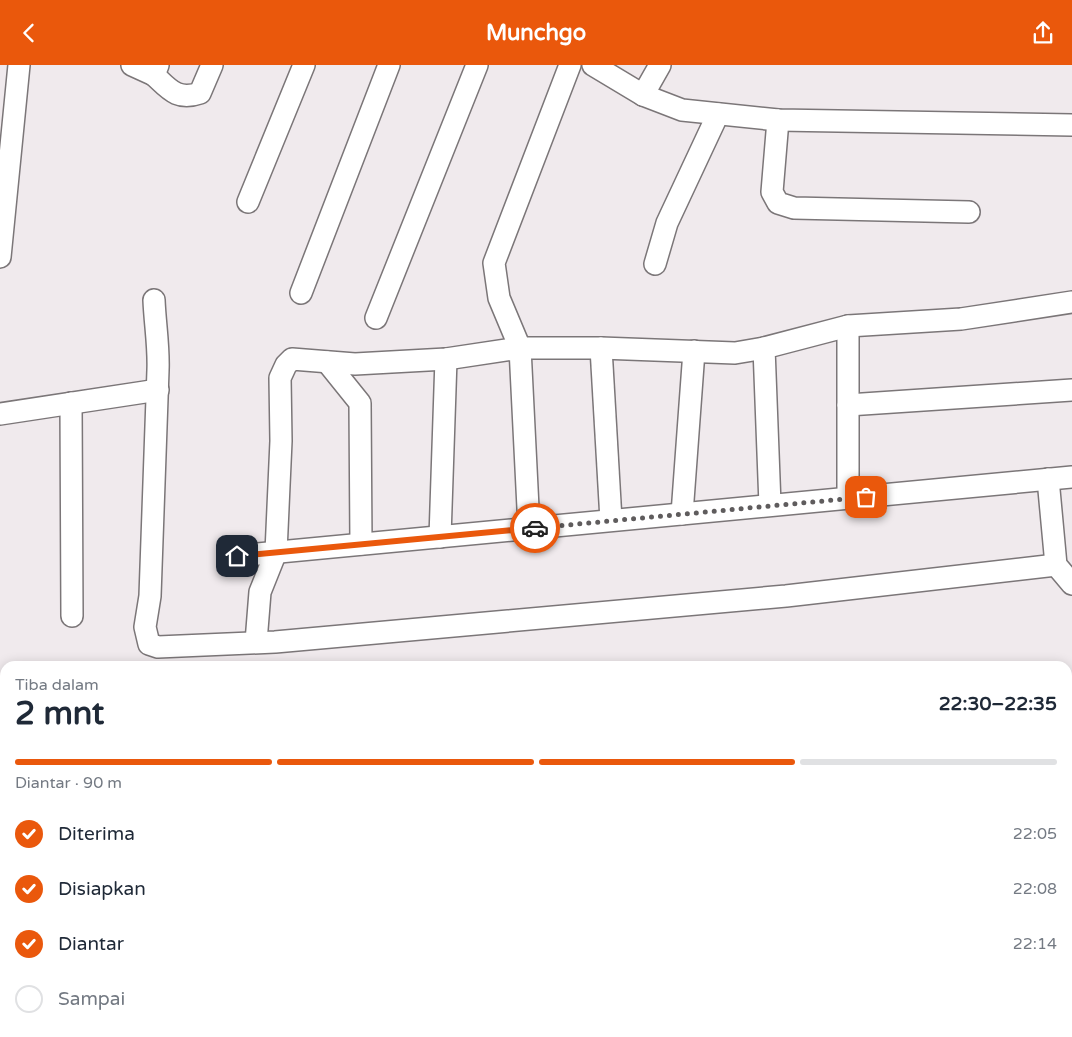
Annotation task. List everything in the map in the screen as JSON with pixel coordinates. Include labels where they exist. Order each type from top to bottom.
[{"type":"street","points":[[0,257],[19,65]]},
{"type":"street","points":[[132,65],[156,70],[175,94],[190,96],[200,93],[212,65]]},
{"type":"street","points":[[248,202],[304,65]]},
{"type":"street","points":[[301,293],[390,65]]},
{"type":"street","points":[[376,318],[477,65]]},
{"type":"street","points":[[530,528],[520,348],[499,298],[494,263],[570,65]]},
{"type":"street","points":[[593,65],[643,95],[682,110],[778,120],[1072,125]]},
{"type":"street","points":[[643,95],[660,65]]},
{"type":"street","points":[[655,264],[667,223],[718,114]]},
{"type":"street","points":[[778,120],[772,192],[778,203],[794,208],[968,212]]},
{"type":"street","points":[[154,300],[158,339],[158,390],[150,596],[145,627],[149,644],[158,647],[275,642],[786,596],[1056,565]]},
{"type":"street","points":[[256,643],[260,592],[276,552],[281,441],[280,378],[286,365],[292,359],[355,364],[446,359],[520,348],[601,348],[735,353],[764,348],[848,327],[961,319],[1072,302]]},
{"type":"street","points":[[848,327],[848,498]]},
{"type":"street","points":[[601,348],[611,521]]},
{"type":"street","points":[[764,348],[770,505]]},
{"type":"street","points":[[682,514],[694,351]]},
{"type":"street","points":[[440,537],[446,359]]},
{"type":"street","points":[[327,362],[360,403],[361,544]]},
{"type":"street","points":[[0,413],[158,390]]},
{"type":"street","points":[[848,405],[1072,390]]},
{"type":"street","points":[[71,403],[72,616]]},
{"type":"street","points":[[237,556],[1072,477]]},
{"type":"street","points":[[1048,479],[1056,565],[1072,584]]},
{"type":"way so far","points":[[535,528],[866,497]]},
{"type":"route","points":[[237,556],[535,528]]}]
